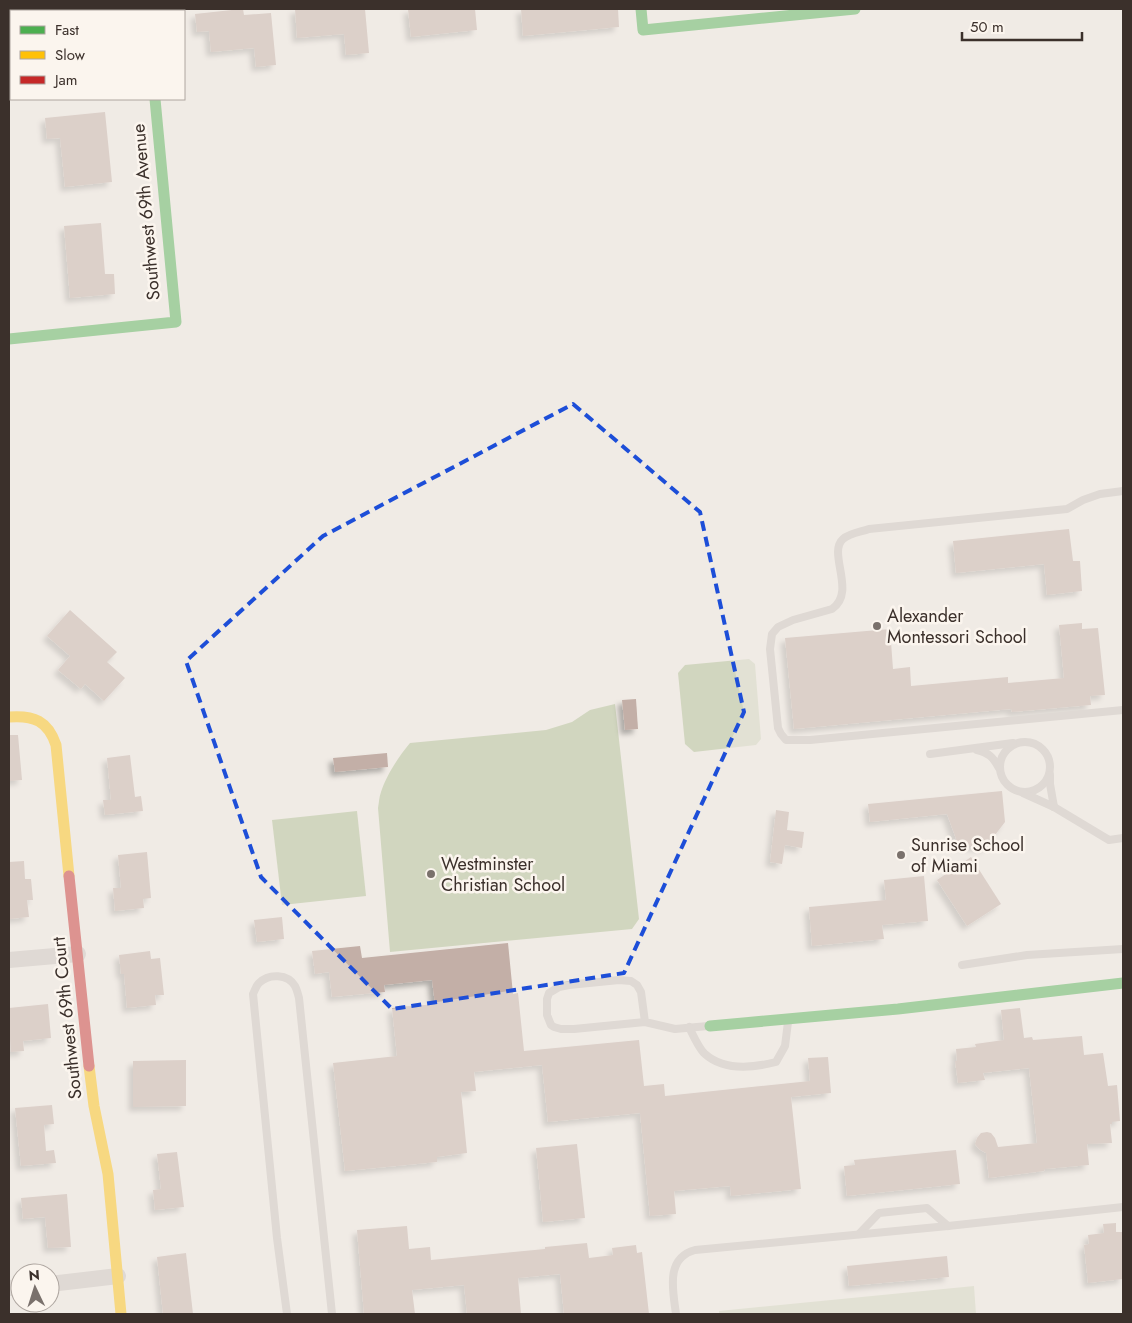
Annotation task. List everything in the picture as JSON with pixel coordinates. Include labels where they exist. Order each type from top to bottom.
[{"type":"street","points":[[641,9],[643,30],[855,9]]},
{"type":"street","name":"Southwest 69th Avenue","points":[[9,339],[176,322],[156,100]]},
{"type":"street","name":"Southwest 69th Court","points":[[9,716],[26,716],[41,722],[50,731],[56,745],[92,1096],[107,1167],[121,1314]]},
{"type":"street","points":[[9,960],[78,954]]},
{"type":"street","points":[[710,1026],[898,1009],[1123,983]]},
{"type":"street","points":[[60,1283],[118,1276]]},
{"type":"lane","points":[[1123,491],[1100,494],[1083,500],[1067,509],[869,529],[848,536],[842,540],[838,547],[842,586],[841,596],[836,605],[832,609],[792,620],[778,627],[772,634],[770,649],[778,728],[786,740],[810,740],[1123,710]]},
{"type":"lane","points":[[930,754],[1026,742],[1034,743],[1041,747],[1049,760],[1050,784],[1054,807]]},
{"type":"lane","points":[[1018,743],[1010,746],[1000,760],[1000,769],[1006,784],[1054,807],[1110,840],[1123,838]]},
{"type":"lane","points":[[972,748],[987,753],[994,758],[1000,769]]},
{"type":"lane","points":[[1021,792],[1030,792],[1038,788],[1044,783],[1050,768]]},
{"type":"lane","points":[[962,964],[1027,955],[1123,949]]},
{"type":"lane","points":[[287,1314],[277,1238],[253,994],[261,981],[277,976],[284,977],[296,986],[299,998],[332,1314]]},
{"type":"lane","points":[[645,1022],[641,992],[637,985],[631,981],[619,980],[559,987],[549,993],[547,999],[547,1014],[551,1025],[561,1029],[645,1022],[675,1029],[710,1026]]},
{"type":"lane","points":[[689,1028],[704,1054],[717,1062],[739,1067],[761,1066],[776,1062],[785,1046],[789,1019]]},
{"type":"lane","points":[[859,1234],[879,1213],[927,1208],[948,1226]]},
{"type":"lane","points":[[676,1314],[673,1274],[679,1260],[689,1251],[1123,1208]]},
{"type":"highlighted area","points":[[573,404],[700,512],[744,712],[624,973],[392,1009],[261,877],[186,661],[323,536]]},
{"type":"green space","points":[[749,659],[755,664],[761,739],[756,745],[694,752],[685,744],[678,673],[685,665]]},
{"type":"green space","points":[[615,704],[639,919],[632,929],[390,952],[378,808],[380,794],[386,779],[410,743],[546,730],[572,722],[590,710]]},
{"type":"green space","points":[[357,811],[366,896],[282,905],[272,820]]},
{"type":"green space","points":[[974,1286],[976,1314],[719,1314],[719,1311]]},
{"type":"building","points":[[243,9],[244,15],[271,13],[276,65],[256,67],[254,48],[211,52],[209,31],[197,32],[195,14]]},
{"type":"building","points":[[295,9],[365,9],[369,53],[346,55],[344,34],[297,38]]},
{"type":"building","points":[[408,9],[475,9],[477,30],[411,37]]},
{"type":"building","points":[[521,9],[618,9],[619,27],[523,36]]},
{"type":"building","points":[[105,112],[112,182],[65,187],[60,138],[47,139],[45,118]]},
{"type":"building","points":[[101,223],[105,274],[114,274],[115,294],[70,298],[64,226]]},
{"type":"building","points":[[1069,529],[1073,561],[1080,561],[1082,591],[1047,595],[1044,564],[956,573],[953,541]]},
{"type":"building","points":[[70,610],[117,652],[107,662],[125,678],[104,701],[85,684],[81,689],[58,670],[70,656],[47,636]]},
{"type":"building","points":[[1082,623],[1082,629],[1098,628],[1105,695],[1090,696],[1091,705],[1012,712],[1011,709],[794,729],[785,638],[890,629],[893,669],[910,667],[911,686],[1008,677],[1008,683],[1064,678],[1059,625]]},
{"type":"building","points":[[636,699],[638,729],[625,730],[622,700]]},
{"type":"building","points":[[9,735],[18,735],[22,780],[9,781]]},
{"type":"building","points":[[387,753],[388,767],[335,772],[333,758]]},
{"type":"building","points":[[130,755],[135,797],[141,796],[143,811],[105,815],[103,800],[111,800],[107,758]]},
{"type":"building","points":[[1002,791],[1005,822],[985,848],[958,844],[947,814],[870,822],[868,804]]},
{"type":"building","points":[[776,810],[789,812],[787,830],[804,832],[802,848],[785,845],[782,864],[770,862]]},
{"type":"building","points":[[147,852],[151,898],[143,899],[144,908],[115,911],[113,888],[121,888],[118,855]]},
{"type":"building","points":[[971,857],[1001,904],[967,926],[937,880]]},
{"type":"building","points":[[24,861],[25,879],[31,879],[33,900],[27,900],[29,917],[9,919],[9,862]]},
{"type":"building","points":[[924,876],[928,921],[882,925],[884,939],[812,946],[809,907],[886,900],[884,880]]},
{"type":"building","points":[[282,917],[284,939],[257,942],[254,920]]},
{"type":"building","points":[[508,943],[513,994],[518,993],[524,1051],[639,1040],[644,1086],[664,1084],[665,1096],[810,1081],[808,1058],[828,1057],[831,1093],[791,1097],[801,1189],[731,1196],[730,1186],[674,1191],[676,1214],[650,1216],[640,1113],[548,1122],[542,1065],[474,1072],[476,1091],[461,1092],[467,1153],[437,1157],[437,1162],[345,1171],[333,1063],[397,1056],[392,1008],[435,1004],[432,980],[384,985],[385,992],[332,997],[329,972],[315,974],[312,951],[360,946],[362,958]]},
{"type":"building","points":[[150,951],[151,959],[160,958],[164,995],[155,995],[156,1005],[127,1008],[124,974],[121,974],[119,955]]},
{"type":"building","points":[[48,1004],[51,1038],[23,1041],[24,1051],[11,1052],[9,1008]]},
{"type":"building","points":[[1020,1008],[1024,1038],[1032,1037],[1033,1040],[1082,1036],[1084,1055],[1103,1053],[1108,1086],[1117,1085],[1120,1121],[1110,1124],[1112,1143],[1087,1144],[1089,1165],[1045,1169],[1044,1171],[989,1178],[986,1153],[975,1144],[981,1133],[991,1133],[998,1147],[1037,1143],[1029,1068],[983,1073],[985,1080],[958,1083],[955,1061],[957,1061],[956,1049],[976,1047],[975,1044],[1004,1040],[1001,1010]]},
{"type":"building","points":[[186,1060],[186,1106],[133,1107],[133,1061]]},
{"type":"building","points":[[52,1105],[54,1124],[44,1125],[46,1151],[54,1150],[56,1163],[21,1166],[15,1108]]},
{"type":"building","points":[[577,1144],[585,1218],[543,1222],[536,1148]]},
{"type":"building","points":[[956,1150],[960,1184],[847,1196],[844,1166],[855,1165],[854,1160]]},
{"type":"building","points":[[177,1152],[184,1207],[155,1210],[153,1190],[161,1189],[157,1154]]},
{"type":"building","points":[[67,1194],[71,1247],[48,1248],[45,1217],[23,1219],[21,1198]]},
{"type":"building","points":[[1116,1223],[1116,1232],[1123,1232],[1123,1279],[1088,1283],[1084,1245],[1089,1244],[1088,1235],[1104,1233],[1103,1224]]},
{"type":"building","points":[[407,1226],[409,1249],[430,1247],[431,1260],[587,1243],[589,1258],[613,1255],[612,1248],[636,1245],[637,1253],[642,1252],[649,1314],[564,1314],[560,1274],[518,1278],[521,1314],[467,1314],[464,1285],[412,1290],[415,1314],[364,1314],[357,1230]]},
{"type":"building","points":[[186,1253],[193,1314],[163,1314],[157,1257]]},
{"type":"building","points":[[947,1256],[949,1277],[849,1286],[847,1266]]},
{"type":"traffic: fast","points":[[641,9],[643,30],[855,9]]},
{"type":"traffic: fast","points":[[9,339],[176,322],[155,100]]},
{"type":"traffic: fast","points":[[710,1026],[898,1009],[1123,983]]},
{"type":"traffic: slow","points":[[9,717],[26,717],[39,721],[49,730],[53,737],[56,745],[69,876]]},
{"type":"traffic: slow","points":[[89,1066],[94,1106],[108,1174],[121,1314]]},
{"type":"traffic: jam","points":[[69,876],[89,1066]]},
{"type":"place","name":"Alexander Montessori School","points":[[877,626]]},
{"type":"place","name":"Sunrise School of Miami","points":[[901,855]]},
{"type":"place","name":"Westminster Christian School","points":[[431,874]]}]
